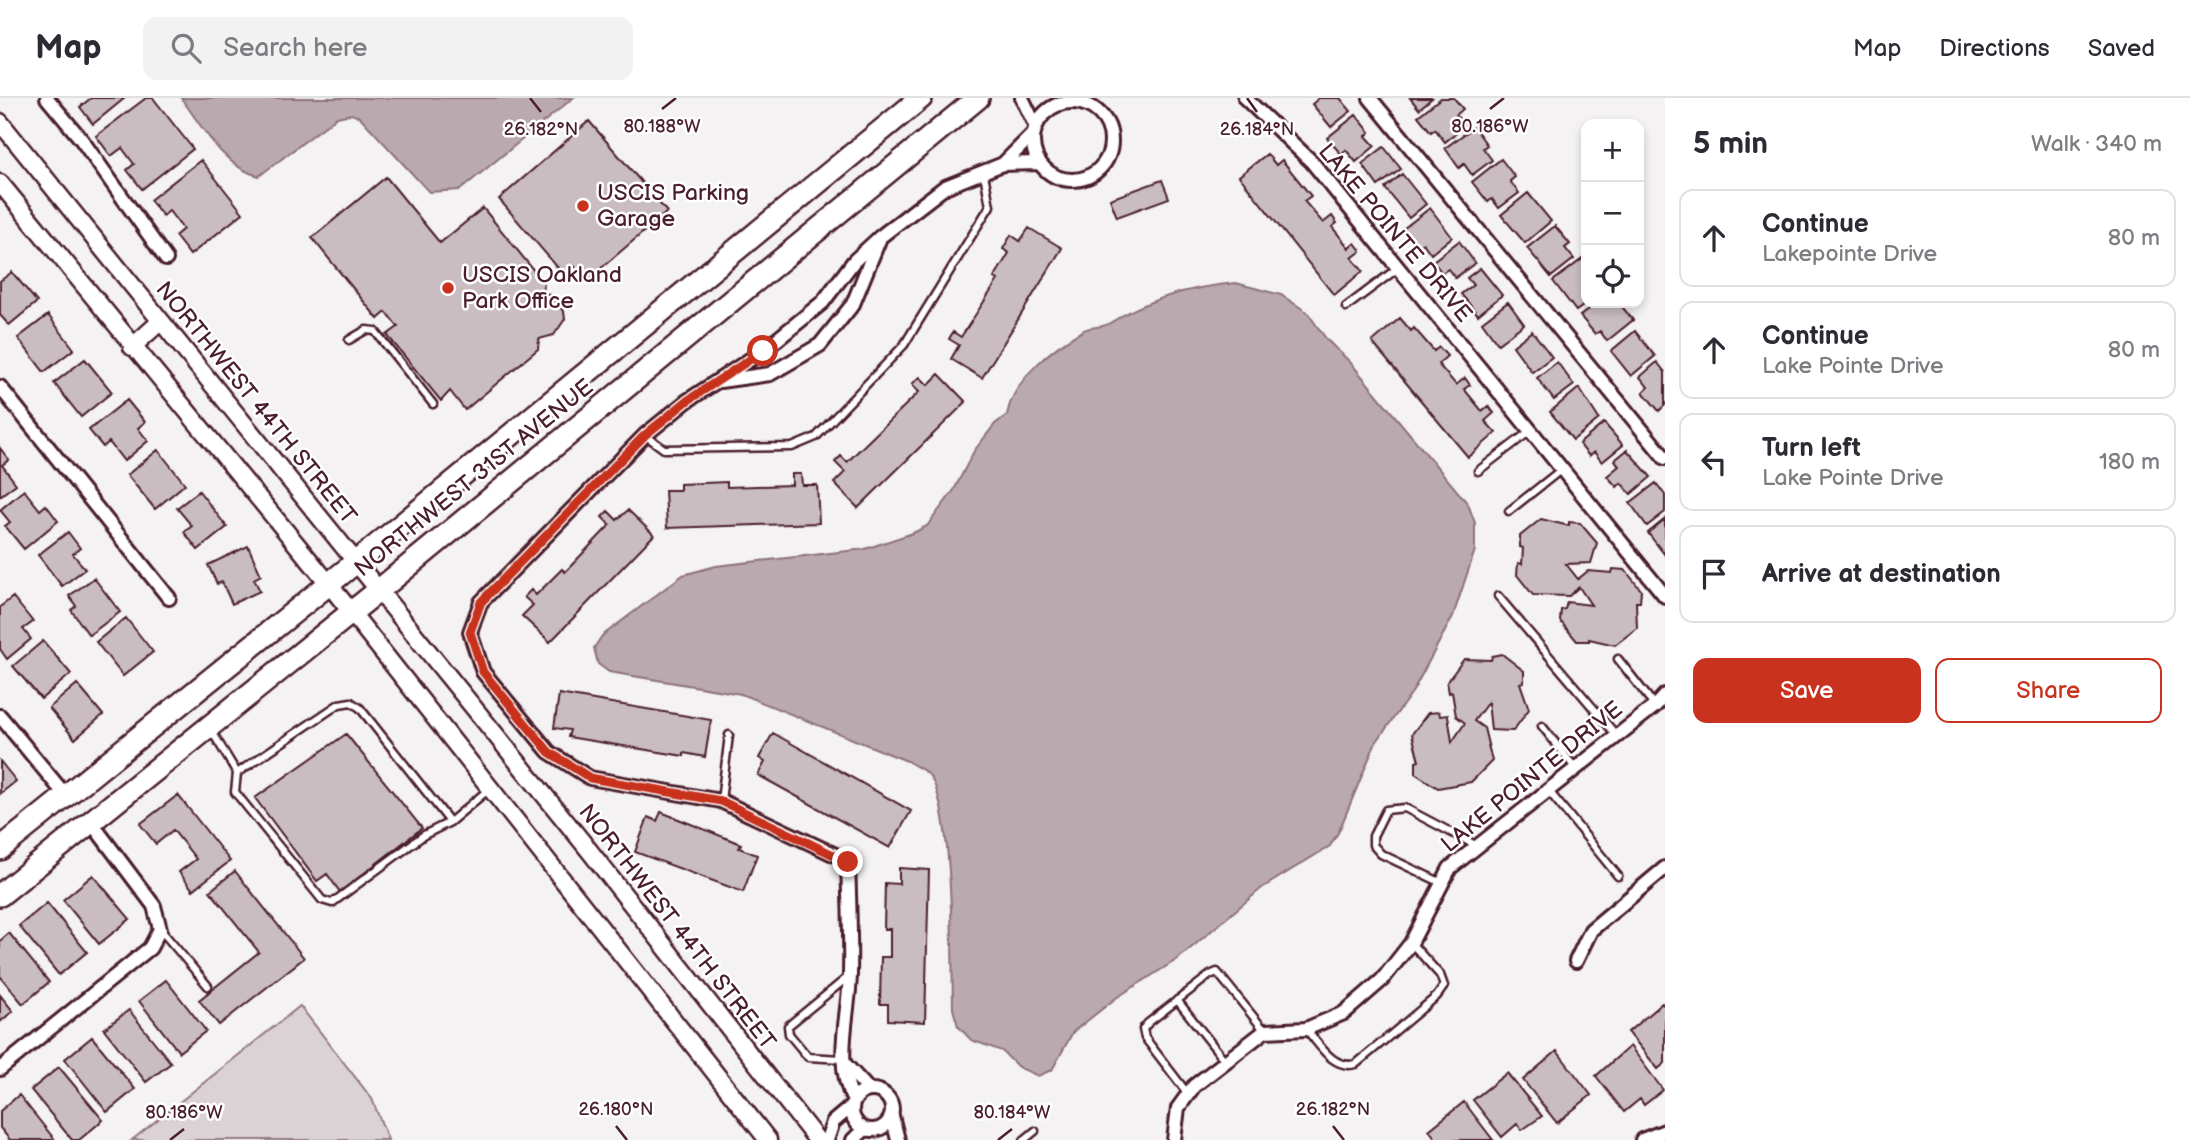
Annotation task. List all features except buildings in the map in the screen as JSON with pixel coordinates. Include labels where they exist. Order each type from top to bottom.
[{"type":"main road","name":"NORTHWEST 31ST AVENUE","points":[[0,849],[355,563],[921,98]]},
{"type":"main road","name":"NORTHWEST 31ST AVENUE","points":[[0,895],[378,591],[978,98]]},
{"type":"street","name":"NORTHWEST 44TH STREET","points":[[47,98],[81,139],[166,259]]},
{"type":"street","points":[[865,1129],[853,1118],[853,1104],[842,1059],[850,976],[848,862],[721,801],[590,778],[549,752],[483,672],[470,632],[481,602],[645,435],[763,351],[823,302],[855,261],[880,237],[945,187],[984,174],[1003,164],[1035,130],[1057,101],[1089,102],[1102,116],[1109,127],[1112,143],[1103,166],[1096,173],[1076,181],[1052,176],[1039,163],[1034,149],[1035,130],[1021,98]]},
{"type":"street","name":"LAKE POINTE DRIVE","points":[[1245,98],[1312,162],[1665,596]]},
{"type":"street","points":[[1370,98],[1665,458]]},
{"type":"street","name":"NORTHWEST 44TH STREET","points":[[0,122],[588,849],[817,1140]]},
{"type":"street","points":[[1003,164],[1039,163]]},
{"type":"street","points":[[0,183],[329,584],[768,1140]]},
{"type":"street","points":[[716,382],[769,374],[820,345],[853,304],[880,237]]},
{"type":"street","points":[[132,347],[161,321]]},
{"type":"street","points":[[0,387],[169,598]]},
{"type":"street","name":"LAKE POINTE DRIVE","points":[[1265,1031],[1306,1029],[1344,1013],[1382,980],[1411,943],[1450,868],[1655,706],[1665,695]]},
{"type":"street","points":[[0,716],[66,796]]},
{"type":"street","points":[[0,1069],[150,948],[160,929],[155,906],[91,822]]},
{"type":"street","points":[[1576,961],[1591,930],[1665,869]]},
{"type":"street","points":[[1174,1140],[1178,1108],[1188,1094],[1265,1031]]},
{"type":"street","points":[[842,1059],[850,1072],[869,1090],[886,1094],[892,1104],[894,1137]]},
{"type":"street","points":[[827,1140],[833,1122],[869,1090]]},
{"type":"street","points":[[853,1140],[865,1129],[881,1128],[892,1116]]},
{"type":"street","points":[[1642,1140],[1665,1131]]},
{"type":"lane","points":[[645,435],[664,449],[792,447],[816,437],[904,345],[990,206],[984,174]]},
{"type":"lane","points":[[1346,307],[1398,268]]},
{"type":"lane","points":[[349,340],[366,330],[375,331],[433,404]]},
{"type":"lane","points":[[1478,471],[1530,431]]},
{"type":"lane","points":[[1509,511],[1562,470]]},
{"type":"lane","points":[[1498,596],[1617,736]]},
{"type":"lane","points":[[1618,659],[1655,706]]},
{"type":"lane","points":[[237,773],[339,704],[351,702],[360,708],[450,822]]},
{"type":"lane","points":[[1542,726],[1576,769]]},
{"type":"lane","points":[[209,727],[237,773],[235,792],[322,900],[332,903],[424,835],[450,822],[489,788]]},
{"type":"lane","points":[[721,801],[729,735]]},
{"type":"lane","points":[[1548,790],[1618,876]]},
{"type":"lane","points":[[1442,883],[1381,853],[1373,845],[1373,836],[1386,810],[1405,808],[1478,847]]},
{"type":"lane","points":[[160,929],[208,986]]},
{"type":"lane","points":[[1306,1029],[1337,1064],[1346,1067],[1356,1064],[1437,996],[1444,986],[1440,975],[1411,943]]},
{"type":"lane","points":[[1188,1094],[1145,1038],[1143,1029],[1177,1000],[1217,972],[1265,1031]]},
{"type":"lane","points":[[842,1059],[808,1057],[789,1034],[788,1026],[850,976]]},
{"type":"lane","points":[[1177,1000],[1226,1062]]},
{"type":"lane","points":[[1024,1140],[1035,1131]]},
{"type":"shaded area","points":[[181,98],[573,98],[460,190],[429,192],[360,117],[351,114],[337,117],[259,176],[246,171],[224,155]]},
{"type":"shaded area","points":[[1236,283],[1281,295],[1307,312],[1327,340],[1350,362],[1468,504],[1475,523],[1475,550],[1453,616],[1413,691],[1375,744],[1339,831],[1330,846],[1262,888],[1178,959],[1116,998],[1073,1032],[1052,1070],[1038,1076],[1018,1067],[1002,1051],[971,1040],[958,1026],[953,1009],[952,924],[947,851],[937,792],[927,773],[907,761],[741,694],[609,672],[598,664],[594,648],[602,636],[683,575],[716,566],[865,549],[927,526],[954,490],[974,451],[995,424],[1007,415],[1017,389],[1036,365],[1060,345],[1084,330],[1107,325],[1155,300],[1203,287]]},
{"type":"shaded area","points":[[300,1006],[372,1099],[388,1140],[132,1140]]},
{"type":"place","name":"USCIS Parking Garage","points":[[583,206]]},
{"type":"place","name":"USCIS Oakland Park Office","points":[[448,288]]},
{"type":"route","points":[[763,351],[687,401],[645,435],[481,602],[470,632],[483,672],[549,752],[590,778],[721,801],[848,862]]}]
